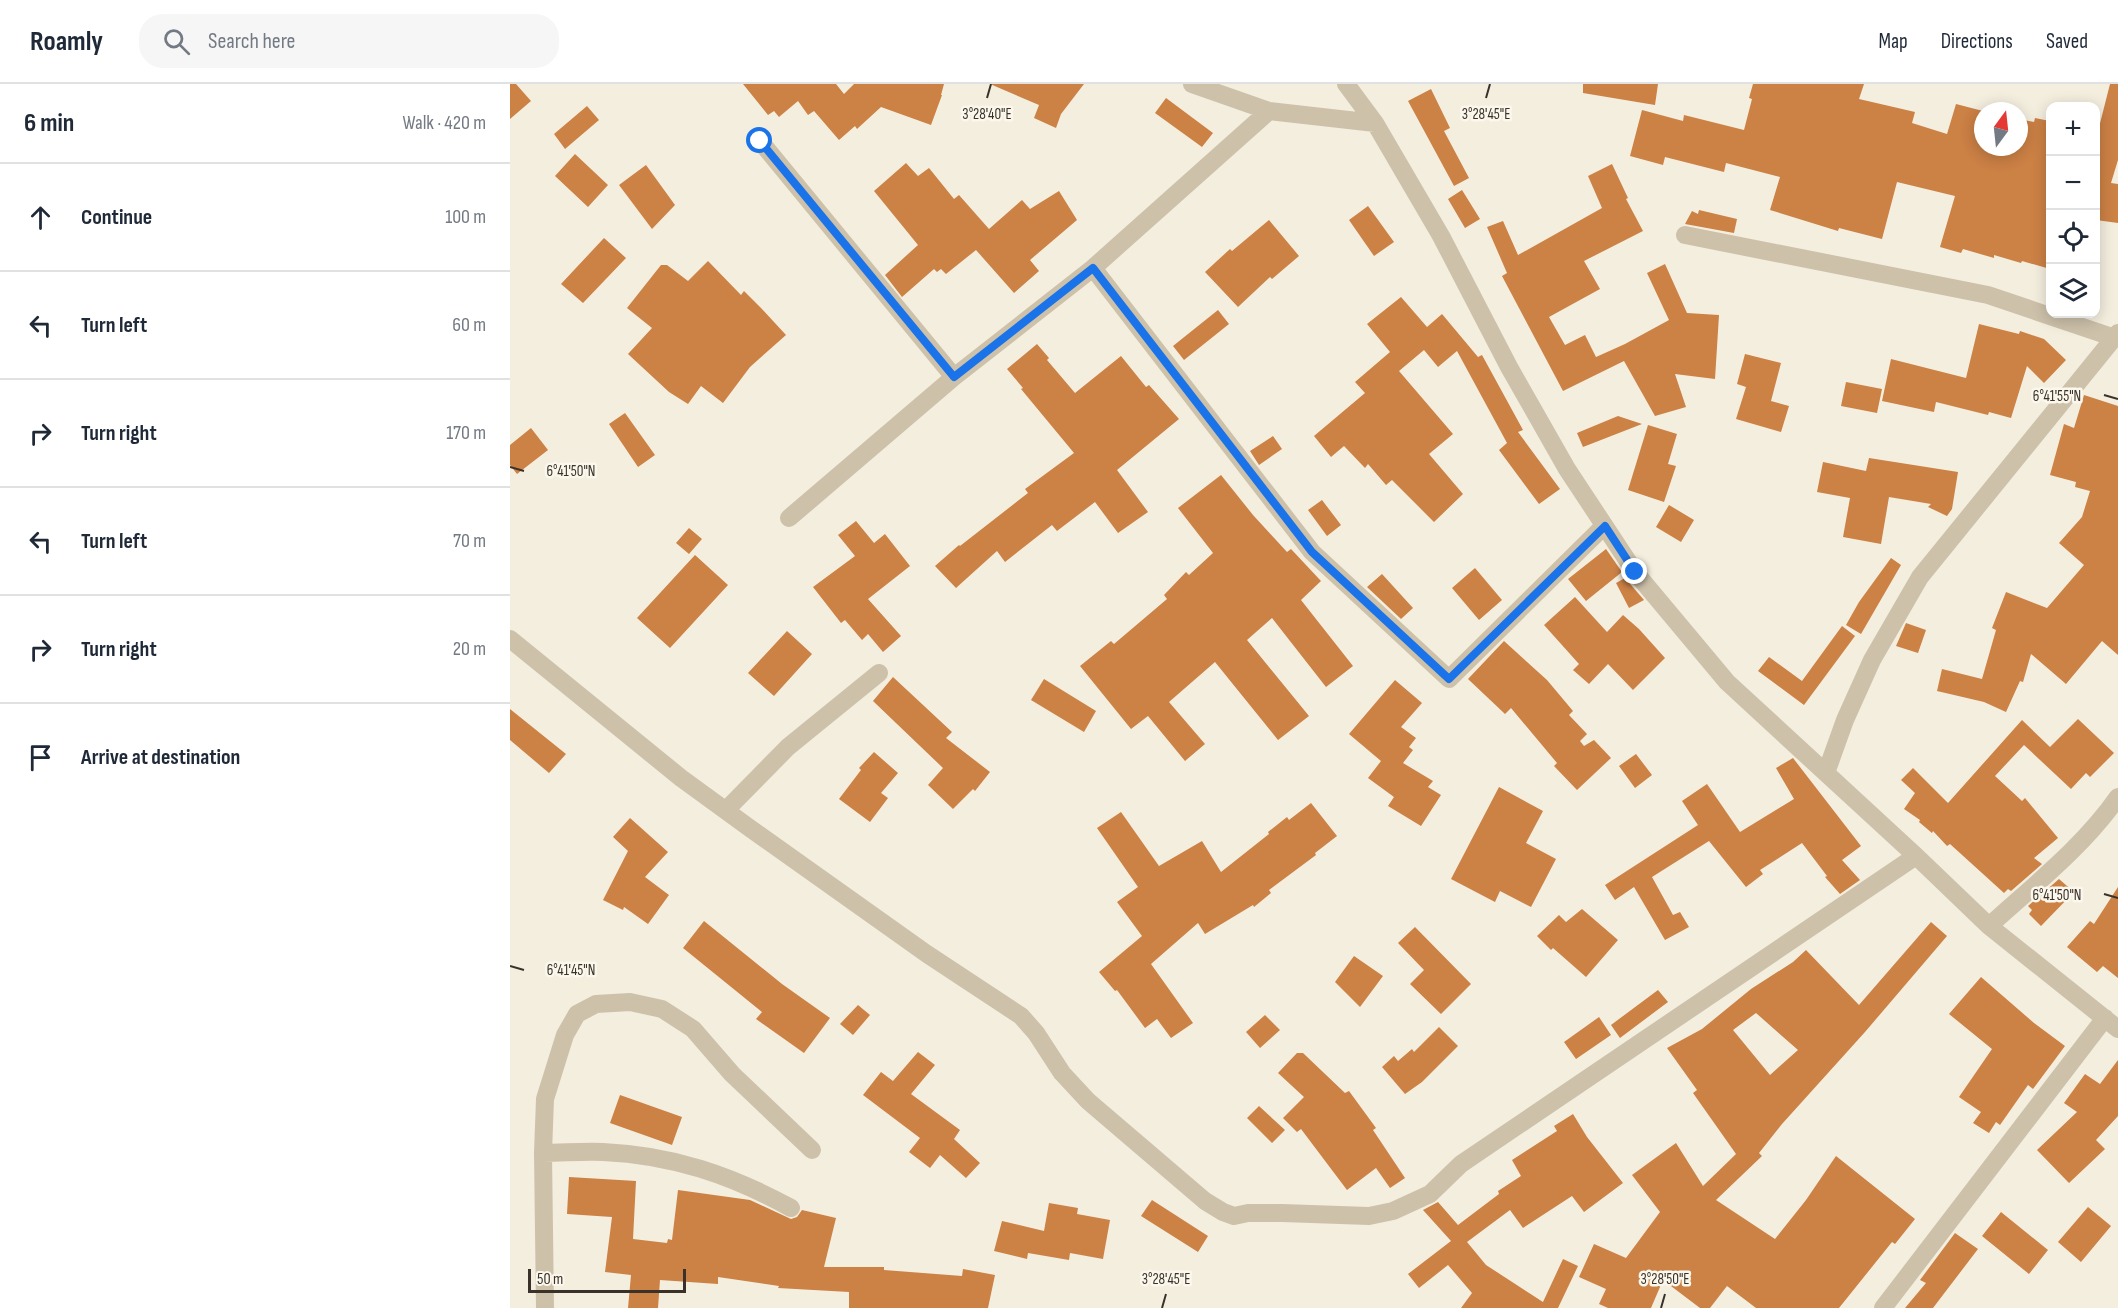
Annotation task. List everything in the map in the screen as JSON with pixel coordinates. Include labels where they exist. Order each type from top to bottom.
[{"type":"street","points":[[1192,84],[1269,111],[1375,123]]},
{"type":"street","points":[[1346,84],[1375,123],[1441,236],[1509,367],[1567,469],[1635,572],[1727,682],[1989,926],[2111,1024],[1883,1308]]},
{"type":"street","points":[[789,518],[954,377],[1093,268],[1269,111]]},
{"type":"street","points":[[760,141],[954,377]]},
{"type":"street","points":[[1685,235],[1988,295],[2116,336],[1920,577],[1872,660],[1845,720],[1826,773]]},
{"type":"street","points":[[1093,268],[1312,552],[1449,679],[1605,526]]},
{"type":"street","points":[[510,639],[681,778],[927,954],[1021,1016],[1036,1033],[1062,1073],[1088,1101],[1205,1201],[1234,1216],[1248,1213],[1282,1213],[1370,1216],[1393,1211],[1430,1194],[1461,1164],[1916,856]]},
{"type":"street","points":[[726,810],[788,747],[879,673]]},
{"type":"street","points":[[1989,926],[2079,844],[2101,821],[2118,797]]},
{"type":"street","points":[[545,1308],[543,1153],[545,1099],[565,1035],[578,1014],[596,1004],[630,1002],[662,1009],[693,1029],[732,1074],[812,1150]]},
{"type":"street","points":[[543,1153],[602,1152],[649,1156],[709,1170],[764,1193],[791,1208]]},
{"type":"building","points":[[510,84],[516,84],[531,101],[510,119]]},
{"type":"building","points":[[743,84],[836,84],[844,94],[854,84],[944,84],[931,125],[881,107],[857,129],[855,126],[839,140],[814,111],[808,115],[798,101],[779,117],[774,111],[768,115]]},
{"type":"building","points":[[990,84],[1084,84],[1061,114],[1056,128],[1034,118],[1039,105]]},
{"type":"building","points":[[1583,84],[1658,84],[1655,105],[1583,93]]},
{"type":"building","points":[[1753,84],[1864,84],[1859,99],[1915,112],[1912,123],[1947,134],[1956,104],[1974,109],[1974,156],[2028,156],[2028,121],[2034,122],[2035,118],[2046,120],[2046,268],[1994,255],[1994,258],[1963,249],[1961,253],[1940,247],[1955,196],[1897,182],[1882,239],[1839,228],[1838,231],[1770,210],[1780,177],[1726,163],[1724,172],[1665,157],[1663,165],[1630,156],[1642,110],[1683,121],[1684,115],[1744,130],[1752,99],[1749,98]]},
{"type":"building","points":[[2110,84],[2118,84],[2118,160],[2111,183],[2118,184],[2118,223],[2100,221],[2100,123]]},
{"type":"building","points":[[1431,89],[1450,128],[1444,131],[1469,178],[1454,186],[1408,101]]},
{"type":"building","points":[[1166,98],[1213,133],[1202,147],[1155,113]]},
{"type":"building","points":[[587,106],[599,120],[565,149],[554,134]]},
{"type":"building","points":[[575,154],[608,185],[588,207],[555,176]]},
{"type":"building","points":[[906,163],[918,176],[929,168],[954,199],[959,195],[989,229],[1022,200],[1030,209],[1059,191],[1077,220],[1030,260],[1039,271],[1014,293],[976,250],[946,274],[941,269],[937,272],[934,269],[902,297],[885,275],[918,245],[874,191]]},
{"type":"building","points":[[1612,164],[1628,198],[1626,199],[1643,231],[1584,261],[1600,289],[1549,317],[1565,345],[1585,335],[1596,357],[1625,344],[1669,320],[1647,273],[1665,264],[1687,313],[1719,315],[1715,379],[1675,374],[1686,407],[1655,416],[1624,361],[1563,391],[1502,276],[1507,273],[1487,227],[1503,221],[1518,255],[1602,208],[1588,176]]},
{"type":"building","points":[[646,165],[675,205],[652,229],[619,185]]},
{"type":"building","points":[[1462,190],[1480,219],[1465,228],[1448,199]]},
{"type":"building","points":[[1368,206],[1394,242],[1374,256],[1349,220]]},
{"type":"building","points":[[1699,210],[1737,219],[1734,233],[1685,224],[1692,211],[1698,214]]},
{"type":"building","points":[[1269,220],[1299,256],[1272,279],[1270,277],[1238,307],[1205,272],[1230,249],[1232,251]]},
{"type":"building","points":[[604,238],[626,258],[583,303],[561,284]]},
{"type":"building","points":[[708,261],[741,295],[744,291],[786,335],[750,367],[723,403],[701,386],[688,404],[669,392],[628,354],[652,328],[627,308],[661,265],[667,265],[688,281]]},
{"type":"building","points":[[1401,297],[1427,327],[1442,314],[1478,357],[1482,355],[1523,430],[1518,432],[1560,489],[1539,504],[1499,450],[1507,443],[1457,351],[1438,367],[1424,350],[1399,371],[1453,434],[1429,454],[1463,494],[1434,522],[1392,480],[1386,485],[1368,464],[1365,468],[1344,446],[1331,457],[1314,436],[1365,393],[1355,382],[1390,352],[1367,324]]},
{"type":"building","points":[[1218,310],[1229,324],[1184,360],[1173,346]]},
{"type":"building","points":[[1979,324],[2019,334],[2020,331],[2044,339],[2066,360],[2044,383],[2027,366],[2011,418],[1989,412],[1988,415],[1936,402],[1934,412],[1882,401],[1891,359],[1966,378]]},
{"type":"building","points":[[1037,344],[1049,358],[1047,360],[1075,393],[1121,356],[1146,387],[1149,385],[1179,419],[1117,470],[1148,512],[1118,533],[1095,502],[1057,531],[1052,525],[1005,562],[997,551],[956,588],[935,566],[1028,493],[1025,489],[1074,453],[1007,369]]},
{"type":"building","points":[[1745,354],[1781,363],[1771,401],[1789,406],[1781,432],[1736,419],[1746,387],[1737,384]]},
{"type":"building","points":[[1846,382],[1882,389],[1877,413],[1841,406]]},
{"type":"building","points":[[2084,395],[2118,406],[2118,655],[2102,641],[2066,684],[2031,654],[2023,682],[2020,681],[2006,712],[1984,702],[1937,691],[1942,669],[1982,679],[1996,630],[1992,628],[2006,592],[2047,608],[2084,565],[2059,543],[2082,517],[2090,491],[2075,487],[2076,482],[2050,475],[2064,424],[2074,428]]},
{"type":"building","points":[[625,413],[655,455],[638,467],[609,424]]},
{"type":"building","points":[[1618,416],[1642,424],[1583,447],[1577,433]]},
{"type":"building","points":[[1648,425],[1677,434],[1668,464],[1676,466],[1664,502],[1628,490]]},
{"type":"building","points":[[531,428],[548,450],[517,474],[510,465],[510,445]]},
{"type":"building","points":[[1273,436],[1282,449],[1259,465],[1250,451]]},
{"type":"building","points":[[1869,458],[1958,472],[1952,509],[1947,516],[1928,507],[1931,504],[1889,497],[1881,544],[1843,537],[1850,498],[1817,492],[1823,462],[1866,471]]},
{"type":"building","points":[[1221,475],[1287,552],[1291,549],[1321,581],[1301,600],[1353,666],[1326,687],[1272,618],[1247,640],[1309,716],[1278,740],[1215,662],[1169,702],[1205,744],[1185,761],[1148,716],[1131,729],[1080,666],[1111,641],[1114,644],[1167,599],[1164,595],[1186,572],[1189,575],[1213,553],[1178,508]]},
{"type":"building","points":[[1322,500],[1341,525],[1327,536],[1308,510]]},
{"type":"building","points":[[1669,505],[1694,520],[1681,542],[1656,527]]},
{"type":"building","points":[[856,521],[874,543],[885,534],[910,566],[868,599],[901,636],[883,652],[868,634],[862,640],[845,620],[841,623],[813,587],[855,556],[838,535]]},
{"type":"building","points":[[689,528],[702,539],[689,554],[676,543]]},
{"type":"building","points":[[1606,549],[1622,572],[1586,601],[1568,579]]},
{"type":"building","points":[[695,555],[728,585],[670,648],[637,618]]},
{"type":"building","points":[[1891,558],[1901,565],[1861,634],[1846,625],[1859,602]]},
{"type":"building","points":[[1475,568],[1502,600],[1479,620],[1452,588]]},
{"type":"building","points":[[1382,574],[1413,608],[1401,619],[1367,587]]},
{"type":"building","points":[[1625,578],[1644,600],[1629,608],[1616,583]]},
{"type":"building","points":[[1575,597],[1607,632],[1623,615],[1665,658],[1633,690],[1608,664],[1589,684],[1573,670],[1579,664],[1544,625]]},
{"type":"building","points":[[1906,623],[1926,630],[1918,653],[1896,646]]},
{"type":"building","points":[[1842,626],[1855,636],[1804,705],[1758,671],[1769,657],[1802,681]]},
{"type":"building","points":[[787,631],[812,654],[774,696],[748,673]]},
{"type":"building","points":[[1504,641],[1547,680],[1573,711],[1569,715],[1587,734],[1580,741],[1584,746],[1594,740],[1611,758],[1577,790],[1554,766],[1557,763],[1511,708],[1505,714],[1468,679]]},
{"type":"building","points":[[893,677],[952,732],[946,738],[990,772],[975,791],[973,789],[953,809],[928,785],[943,768],[873,701]]},
{"type":"building","points":[[1044,679],[1096,711],[1084,732],[1031,700]]},
{"type":"building","points":[[1395,680],[1422,703],[1401,727],[1416,738],[1409,747],[1413,750],[1403,763],[1433,781],[1428,787],[1441,795],[1421,826],[1388,806],[1394,797],[1368,778],[1381,761],[1349,734]]},
{"type":"building","points":[[510,709],[566,754],[549,773],[510,740]]},
{"type":"building","points":[[2078,719],[2114,753],[2090,777],[2086,773],[2071,789],[2024,745],[1995,776],[2022,801],[2025,798],[2058,838],[2034,858],[2042,864],[2011,891],[2008,889],[2004,893],[1950,844],[1947,846],[1933,831],[1932,833],[1919,822],[1920,820],[1904,809],[1915,793],[1901,780],[1913,768],[1948,803],[2022,720],[2050,747]]},
{"type":"building","points":[[874,752],[898,773],[881,793],[888,798],[870,822],[839,799],[861,770],[859,768]]},
{"type":"building","points":[[1636,754],[1652,775],[1635,788],[1619,766]]},
{"type":"building","points":[[1793,758],[1861,846],[1842,860],[1860,880],[1840,894],[1825,877],[1827,876],[1802,843],[1760,870],[1763,874],[1746,887],[1709,841],[1652,877],[1673,915],[1680,912],[1689,927],[1665,940],[1634,887],[1615,900],[1605,885],[1698,825],[1682,801],[1707,784],[1740,832],[1794,799],[1776,768]]},
{"type":"building","points":[[1499,787],[1543,811],[1526,843],[1556,859],[1531,907],[1500,891],[1495,902],[1451,879]]},
{"type":"building","points":[[1311,803],[1337,836],[1315,853],[1316,855],[1269,890],[1271,893],[1254,907],[1253,905],[1205,934],[1198,923],[1151,964],[1193,1023],[1171,1038],[1157,1019],[1145,1028],[1117,990],[1115,991],[1099,972],[1142,936],[1117,902],[1138,887],[1097,828],[1121,812],[1159,866],[1202,841],[1221,872],[1287,817],[1289,820]]},
{"type":"building","points":[[630,818],[668,852],[645,877],[669,895],[648,924],[624,907],[623,910],[603,900],[628,851],[613,837]]},
{"type":"building","points":[[2059,879],[2074,892],[2041,926],[2029,914],[2032,910],[2028,906]]},
{"type":"building","points":[[2118,887],[2118,978],[2103,966],[2097,972],[2067,947],[2090,921],[2094,924]]},
{"type":"building","points":[[1582,909],[1618,940],[1586,977],[1537,936],[1559,915],[1566,922]]},
{"type":"building","points":[[704,921],[782,984],[830,1018],[804,1053],[756,1019],[762,1012],[683,948]]},
{"type":"building","points":[[1931,922],[1947,936],[1782,1124],[1759,1153],[1762,1156],[1716,1200],[1775,1239],[1806,1200],[1836,1156],[1915,1219],[1895,1244],[1892,1242],[1839,1308],[1756,1308],[1727,1286],[1710,1308],[1700,1308],[1663,1280],[1651,1308],[1608,1308],[1599,1304],[1606,1289],[1579,1277],[1594,1244],[1626,1258],[1660,1212],[1632,1175],[1676,1143],[1703,1186],[1736,1154],[1693,1093],[1697,1090],[1667,1048],[1702,1029],[1751,989],[1793,962],[1806,950],[1859,1005]],"holes":[[[1756,1013],[1798,1050],[1770,1075],[1733,1030]]]},
{"type":"building","points":[[1415,927],[1471,984],[1441,1014],[1410,984],[1424,970],[1398,943]]},
{"type":"building","points":[[1354,956],[1383,976],[1360,1007],[1335,982]]},
{"type":"building","points":[[1981,977],[2034,1023],[2065,1046],[2033,1089],[2028,1085],[2000,1125],[1996,1122],[1989,1133],[1973,1123],[1981,1112],[1959,1097],[1992,1049],[1949,1014]]},
{"type":"building","points":[[1658,990],[1668,1002],[1620,1038],[1611,1025]]},
{"type":"building","points":[[858,1005],[870,1015],[853,1035],[840,1024]]},
{"type":"building","points":[[1265,1015],[1280,1030],[1260,1048],[1246,1032]]},
{"type":"building","points":[[1599,1017],[1611,1035],[1576,1059],[1564,1042]]},
{"type":"building","points":[[1439,1027],[1458,1046],[1422,1082],[1405,1094],[1382,1067],[1394,1056],[1398,1061],[1412,1049],[1414,1052]]},
{"type":"building","points":[[918,1052],[935,1065],[911,1094],[960,1130],[954,1139],[980,1163],[966,1178],[940,1155],[930,1168],[909,1152],[920,1138],[863,1095],[881,1072],[893,1081]]},
{"type":"building","points":[[1297,1053],[1303,1053],[1345,1093],[1349,1091],[1376,1128],[1373,1130],[1405,1178],[1390,1188],[1376,1168],[1347,1190],[1301,1129],[1297,1132],[1283,1118],[1304,1097],[1278,1073]]},
{"type":"building","points":[[2118,1060],[2118,1116],[2096,1140],[2105,1149],[2069,1183],[2037,1150],[2077,1112],[2064,1103],[2085,1074],[2100,1084]]},
{"type":"building","points":[[620,1095],[682,1117],[672,1145],[610,1123]]},
{"type":"building","points":[[1259,1106],[1285,1130],[1272,1143],[1247,1118]]},
{"type":"building","points":[[1573,1114],[1587,1137],[1623,1183],[1584,1212],[1572,1196],[1523,1228],[1510,1210],[1467,1242],[1486,1265],[1543,1302],[1563,1259],[1578,1266],[1558,1308],[1461,1308],[1472,1293],[1448,1265],[1419,1288],[1408,1274],[1451,1241],[1423,1210],[1438,1202],[1458,1225],[1499,1194],[1498,1191],[1521,1176],[1512,1160],[1557,1131],[1554,1126]]},
{"type":"building","points":[[569,1177],[636,1181],[633,1239],[667,1243],[668,1239],[672,1240],[678,1190],[750,1200],[791,1219],[797,1217],[802,1210],[836,1218],[824,1267],[884,1267],[884,1270],[962,1276],[963,1269],[995,1275],[988,1308],[849,1308],[849,1292],[778,1288],[779,1286],[718,1277],[718,1284],[660,1280],[658,1308],[628,1308],[631,1275],[605,1272],[612,1217],[567,1214]]},
{"type":"building","points":[[1152,1200],[1208,1236],[1198,1252],[1141,1216]]},
{"type":"building","points":[[1049,1203],[1078,1208],[1077,1214],[1110,1220],[1103,1259],[1070,1253],[1069,1260],[1028,1253],[1027,1259],[994,1251],[1002,1221],[1044,1231]]},
{"type":"building","points":[[2088,1207],[2111,1226],[2081,1262],[2058,1242]]},
{"type":"building","points":[[2001,1212],[2048,1250],[2029,1274],[1982,1236]]},
{"type":"building","points":[[1955,1233],[1978,1249],[1933,1308],[1905,1308],[1926,1283],[1920,1280]]},
{"type":"route","points":[[760,141],[954,377],[1093,268],[1312,552],[1449,679],[1605,526],[1635,572]]}]
